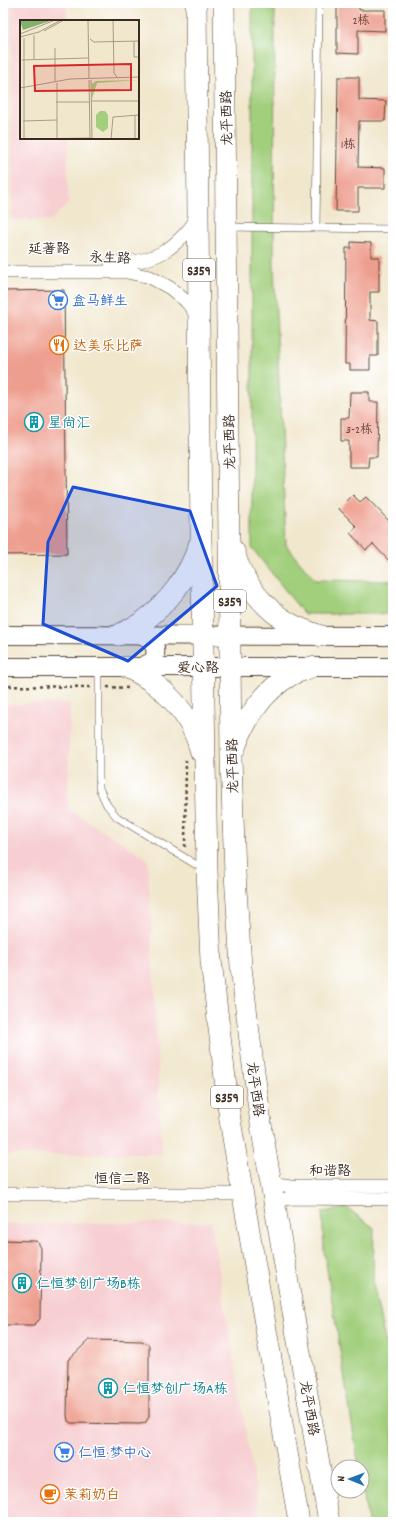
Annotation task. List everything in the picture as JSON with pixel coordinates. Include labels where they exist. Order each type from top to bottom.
[{"type":"main road","name":"龙平西路","points":[[196,3],[201,537],[207,871],[211,961],[230,1120],[299,1522]]},
{"type":"main road","name":"龙平西路","points":[[224,3],[231,760],[235,874],[241,966],[262,1131],[329,1522]]},
{"type":"main road","points":[[230,535],[234,554],[252,589],[276,614],[289,623],[303,630],[321,636]]},
{"type":"main road","points":[[119,635],[140,623],[156,611],[170,596],[183,579],[194,560],[201,537]]},
{"type":"main road","points":[[3,635],[393,636]]},
{"type":"main road","points":[[141,635],[153,642],[157,652],[154,660],[134,667],[156,683],[179,707],[190,723],[199,742],[206,770]]},
{"type":"main road","name":"爱心路","points":[[3,667],[393,667]]},
{"type":"main road","points":[[231,760],[239,736],[250,715],[264,698],[276,686],[291,675],[311,667]]},
{"type":"street","name":"延著路","points":[[3,264],[105,264],[128,263],[150,259],[175,244],[186,234],[198,218]]},
{"type":"street","name":"永生路","points":[[3,272],[127,272],[150,277],[170,288],[186,301],[199,319]]},
{"type":"street","name":"和谐路","points":[[270,1176],[278,1184],[290,1186],[393,1186]]},
{"type":"street","name":"恒信二路","points":[[3,1194],[242,1194]]},
{"type":"street","name":"和谐路","points":[[276,1209],[282,1200],[290,1198],[393,1199]]},
{"type":"lane","points":[[316,228],[319,3]]},
{"type":"lane","points":[[227,227],[393,229]]},
{"type":"lane","points":[[99,667],[99,788],[107,805],[117,817],[207,871]]},
{"type":"path","points":[[3,686],[132,688]]},
{"type":"path","points":[[186,754],[186,858]]},
{"type":"highlighted area","points":[[73,487],[190,511],[217,586],[128,661],[43,624],[48,542]]},
{"type":"shaded area","points":[[11,3],[67,3],[67,20],[20,20],[20,139],[68,139],[68,204],[51,220],[12,220]]},
{"type":"shaded area","points":[[70,703],[68,809],[148,859],[162,1154],[3,1155],[3,704]]},
{"type":"shaded area","name":"仁恒·梦中心","points":[[211,1222],[261,1522],[3,1522],[3,1224]]},
{"type":"green space","points":[[252,3],[275,3],[274,266],[286,545],[315,580],[393,581],[393,614],[304,614],[252,548]]},
{"type":"green space","points":[[347,1208],[374,1228],[373,1283],[393,1380],[393,1522],[368,1522],[364,1499],[370,1499],[370,1459],[358,1459],[324,1251],[322,1212]]},
{"type":"building","points":[[337,3],[359,3],[359,10],[385,10],[385,31],[358,30],[358,54],[337,53]]},
{"type":"building","points":[[338,77],[359,77],[359,100],[386,101],[385,121],[359,121],[358,167],[385,168],[385,188],[358,188],[358,211],[336,211]]},
{"type":"building","points":[[351,242],[371,243],[371,257],[379,257],[379,292],[370,292],[370,320],[378,321],[378,356],[370,356],[370,370],[350,370],[350,364],[345,364],[346,248],[351,248]]},
{"type":"building","name":"星尚汇","points":[[64,290],[67,554],[3,555],[3,291]]},
{"type":"building","points":[[350,392],[369,392],[369,402],[378,402],[377,457],[369,457],[368,467],[349,467],[349,441],[341,441],[341,418],[349,418]]},
{"type":"building","points":[[353,495],[360,502],[366,497],[393,525],[393,565],[373,544],[366,550],[350,533],[357,527],[339,509]]},
{"type":"building","name":"仁恒梦创广场B栋","points":[[3,1240],[35,1241],[38,1242],[41,1248],[40,1319],[34,1325],[3,1325]]},
{"type":"building","name":"仁恒梦创广场A栋","points":[[89,1340],[142,1341],[149,1345],[149,1417],[145,1423],[71,1423],[68,1421],[68,1360]]},
{"type":"place","name":"盒马鲜生","points":[[58,300]]},
{"type":"place","name":"达美乐比萨","points":[[59,345]]},
{"type":"place","name":"星尚汇","points":[[34,422]]},
{"type":"place","name":"仁恒梦创广场B栋","points":[[22,1283]]},
{"type":"place","name":"仁恒梦创广场A栋","points":[[108,1388]]},
{"type":"place","name":"仁恒·梦中心","points":[[64,1452]]},
{"type":"place","name":"茉莉奶白","points":[[50,1494]]}]
